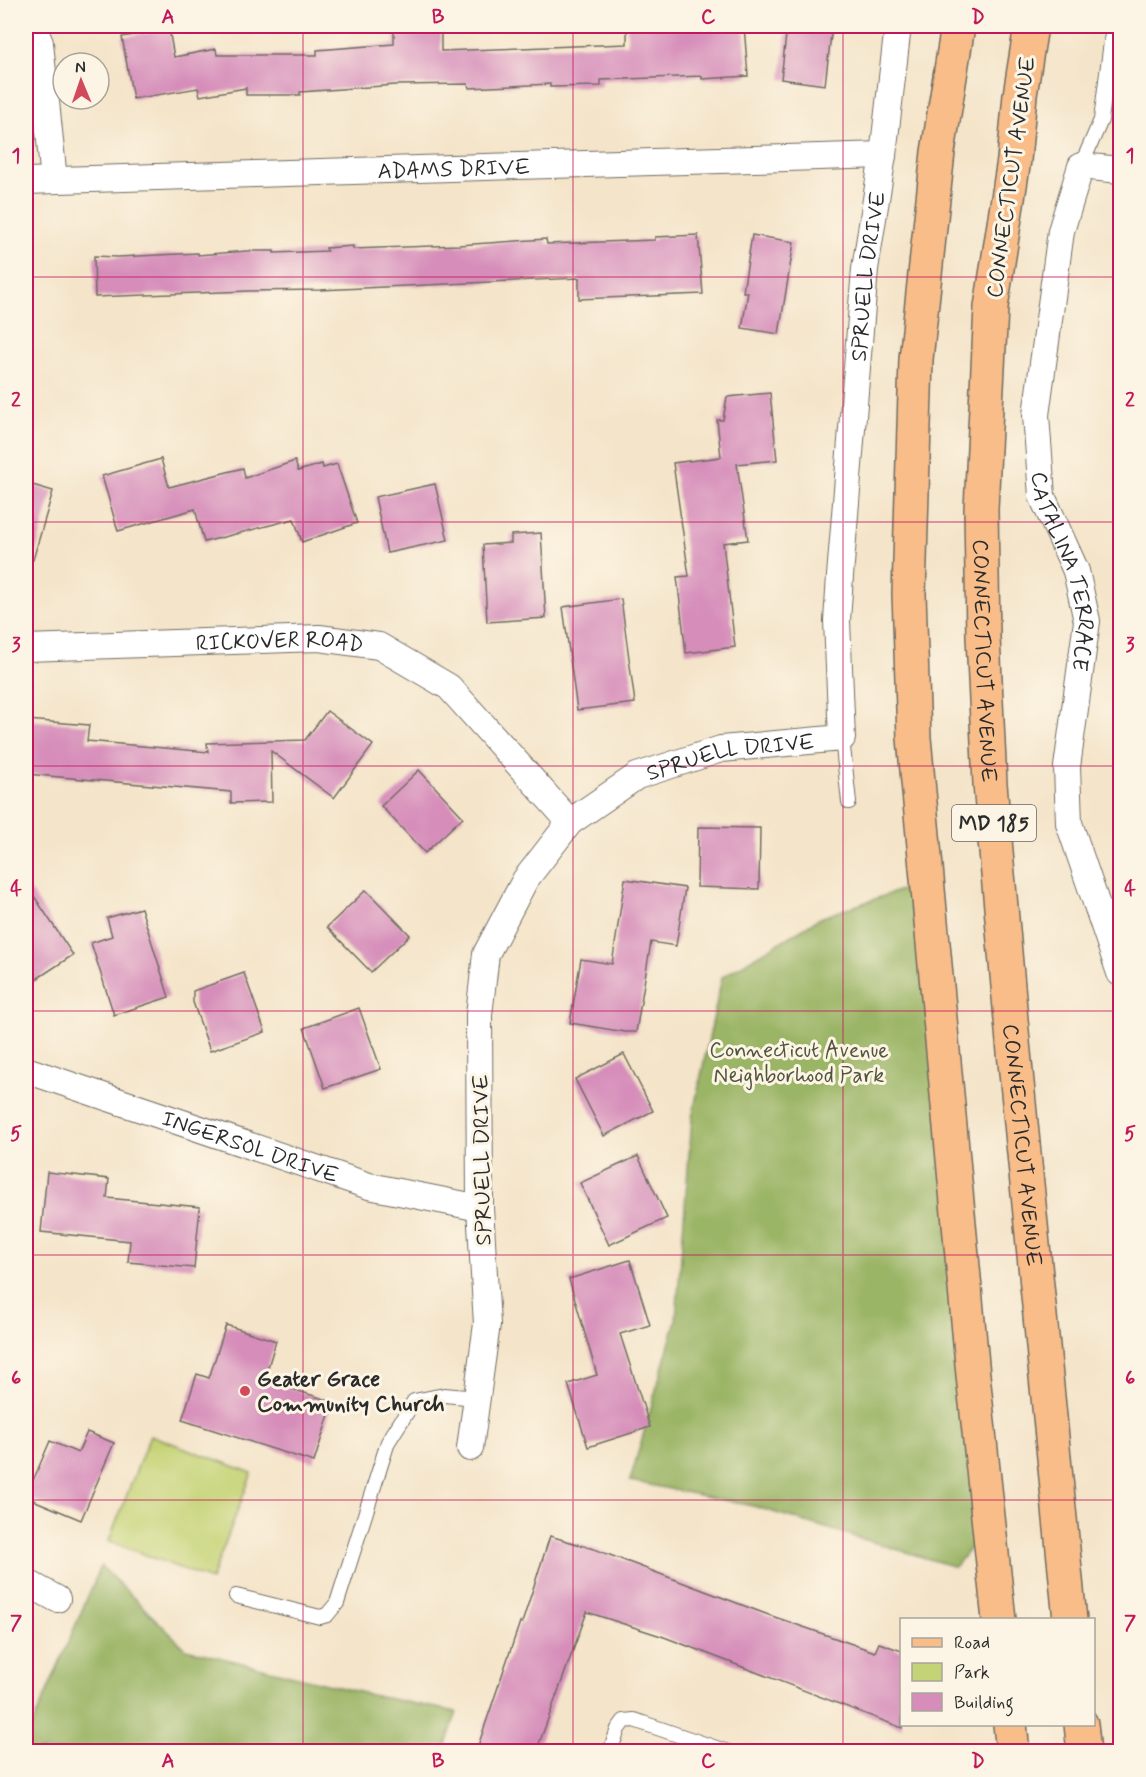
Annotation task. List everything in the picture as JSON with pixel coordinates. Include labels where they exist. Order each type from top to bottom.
[{"type":"main road","name":"MD 185","points":[[958,26],[938,153],[916,359],[909,594],[914,738],[973,1375],[999,1618]]},
{"type":"main road","name":"CONNECTICUT AVENUE","points":[[1031,26],[991,307],[981,509],[983,626],[990,784],[1070,1618]]},
{"type":"main road","points":[[1010,1726],[1013,1752]]},
{"type":"main road","points":[[1081,1726],[1084,1752]]},
{"type":"street","points":[[33,26],[40,44],[54,180]]},
{"type":"street","name":"SPRUELL DRIVE","points":[[470,1448],[487,1324],[480,1208],[479,1015],[486,954],[525,880],[570,822],[638,776],[721,749],[842,738],[837,609],[865,268],[883,155],[898,26]]},
{"type":"street","name":"ADAMS DRIVE","points":[[26,181],[883,155]]},
{"type":"street","points":[[1081,166],[1120,170]]},
{"type":"street","name":"CATALINA TERRACE","points":[[1081,166],[1061,231],[1036,415],[1042,496],[1076,571],[1087,621],[1067,767],[1069,823],[1120,973]]},
{"type":"street","name":"RICKOVER ROAD","points":[[26,648],[319,638],[379,645],[449,687],[570,822]]},
{"type":"street","name":"INGERSOL DRIVE","points":[[26,1070],[369,1186],[480,1208]]},
{"type":"street","points":[[26,1582],[57,1599]]},
{"type":"lane","points":[[1081,166],[1101,120],[1113,26]]},
{"type":"lane","points":[[842,738],[849,802]]},
{"type":"lane","points":[[236,1596],[320,1617],[327,1615],[337,1603],[388,1442],[414,1401],[444,1395],[477,1398]]},
{"type":"lane","points":[[610,1752],[618,1729],[624,1721],[634,1720],[728,1752]]},
{"type":"green space","name":"Connecticut Avenue Neighborhood Park","points":[[927,881],[989,1524],[955,1567],[753,1506],[630,1481],[676,1320],[692,1118],[722,977],[820,918]]},
{"type":"green space","points":[[150,1435],[252,1473],[211,1580],[109,1541]]},
{"type":"green space","points":[[101,1566],[186,1649],[371,1695],[457,1712],[444,1751],[26,1751],[26,1740]]},
{"type":"building","points":[[627,26],[744,26],[748,76],[601,80],[601,86],[550,87],[550,84],[469,88],[468,84],[396,85],[300,92],[300,95],[246,95],[246,88],[200,96],[198,88],[133,99],[122,37],[169,29],[174,57],[216,49],[217,55],[317,55],[317,50],[394,44],[394,30],[441,28],[441,51],[627,44]]},
{"type":"building","points":[[787,26],[832,26],[825,85],[781,79]]},
{"type":"building","points":[[698,235],[703,294],[579,299],[579,278],[320,290],[95,297],[94,256],[198,253],[198,255],[247,251],[274,251],[274,253],[327,251],[326,248],[353,246],[353,249],[546,239],[547,244],[655,240],[655,237]]},
{"type":"building","points":[[752,235],[794,242],[779,334],[742,328],[748,292],[743,292]]},
{"type":"building","points":[[770,393],[777,460],[737,464],[748,540],[723,543],[735,647],[686,653],[677,577],[689,576],[673,463],[721,457],[717,420],[723,420],[727,397]]},
{"type":"building","points":[[161,459],[169,487],[243,468],[245,478],[295,461],[298,471],[322,464],[323,468],[337,464],[357,523],[302,542],[294,519],[204,542],[195,509],[118,531],[102,476]]},
{"type":"building","points":[[26,483],[53,491],[33,560],[26,559]]},
{"type":"building","points":[[435,484],[448,540],[387,553],[375,497]]},
{"type":"building","points":[[541,533],[546,618],[487,622],[483,545],[511,543],[511,535]]},
{"type":"building","points":[[621,599],[635,703],[577,710],[563,607]]},
{"type":"building","points":[[327,711],[373,745],[334,798],[271,751],[272,802],[231,803],[231,792],[26,774],[27,720],[89,725],[87,741],[208,752],[207,743],[305,740]]},
{"type":"building","points":[[419,770],[463,817],[425,853],[381,806]]},
{"type":"building","points":[[698,827],[760,828],[759,889],[697,887]]},
{"type":"building","points":[[625,879],[685,888],[676,946],[651,942],[636,1032],[570,1023],[581,959],[612,964]]},
{"type":"building","points":[[26,884],[73,955],[26,986]]},
{"type":"building","points":[[366,890],[410,935],[371,972],[327,927]]},
{"type":"building","points":[[141,908],[169,997],[114,1015],[91,943],[112,936],[107,918]]},
{"type":"building","points":[[244,973],[265,1032],[210,1051],[193,1002],[193,991]]},
{"type":"building","points":[[359,1008],[381,1069],[325,1088],[304,1028]]},
{"type":"building","points":[[624,1054],[653,1111],[604,1136],[575,1079]]},
{"type":"building","points":[[638,1156],[667,1218],[609,1245],[580,1183]]},
{"type":"building","points":[[47,1172],[109,1179],[107,1198],[200,1207],[194,1268],[128,1262],[130,1241],[41,1232]]},
{"type":"building","points":[[630,1260],[650,1325],[620,1334],[650,1427],[588,1447],[568,1384],[597,1375],[569,1279]]},
{"type":"building","name":"Geater Grace Community Church","points":[[226,1325],[276,1341],[264,1380],[333,1402],[314,1462],[182,1420],[197,1374],[209,1378]]},
{"type":"building","points":[[87,1432],[114,1443],[81,1520],[26,1497],[50,1441],[78,1453]]},
{"type":"building","points":[[550,1536],[594,1549],[766,1614],[875,1652],[879,1643],[900,1650],[900,1726],[902,1728],[664,1637],[587,1612],[536,1752],[476,1752],[520,1622],[522,1623]]},
{"type":"place","name":"Geater Grace Community Church","points":[[245,1391]]}]
